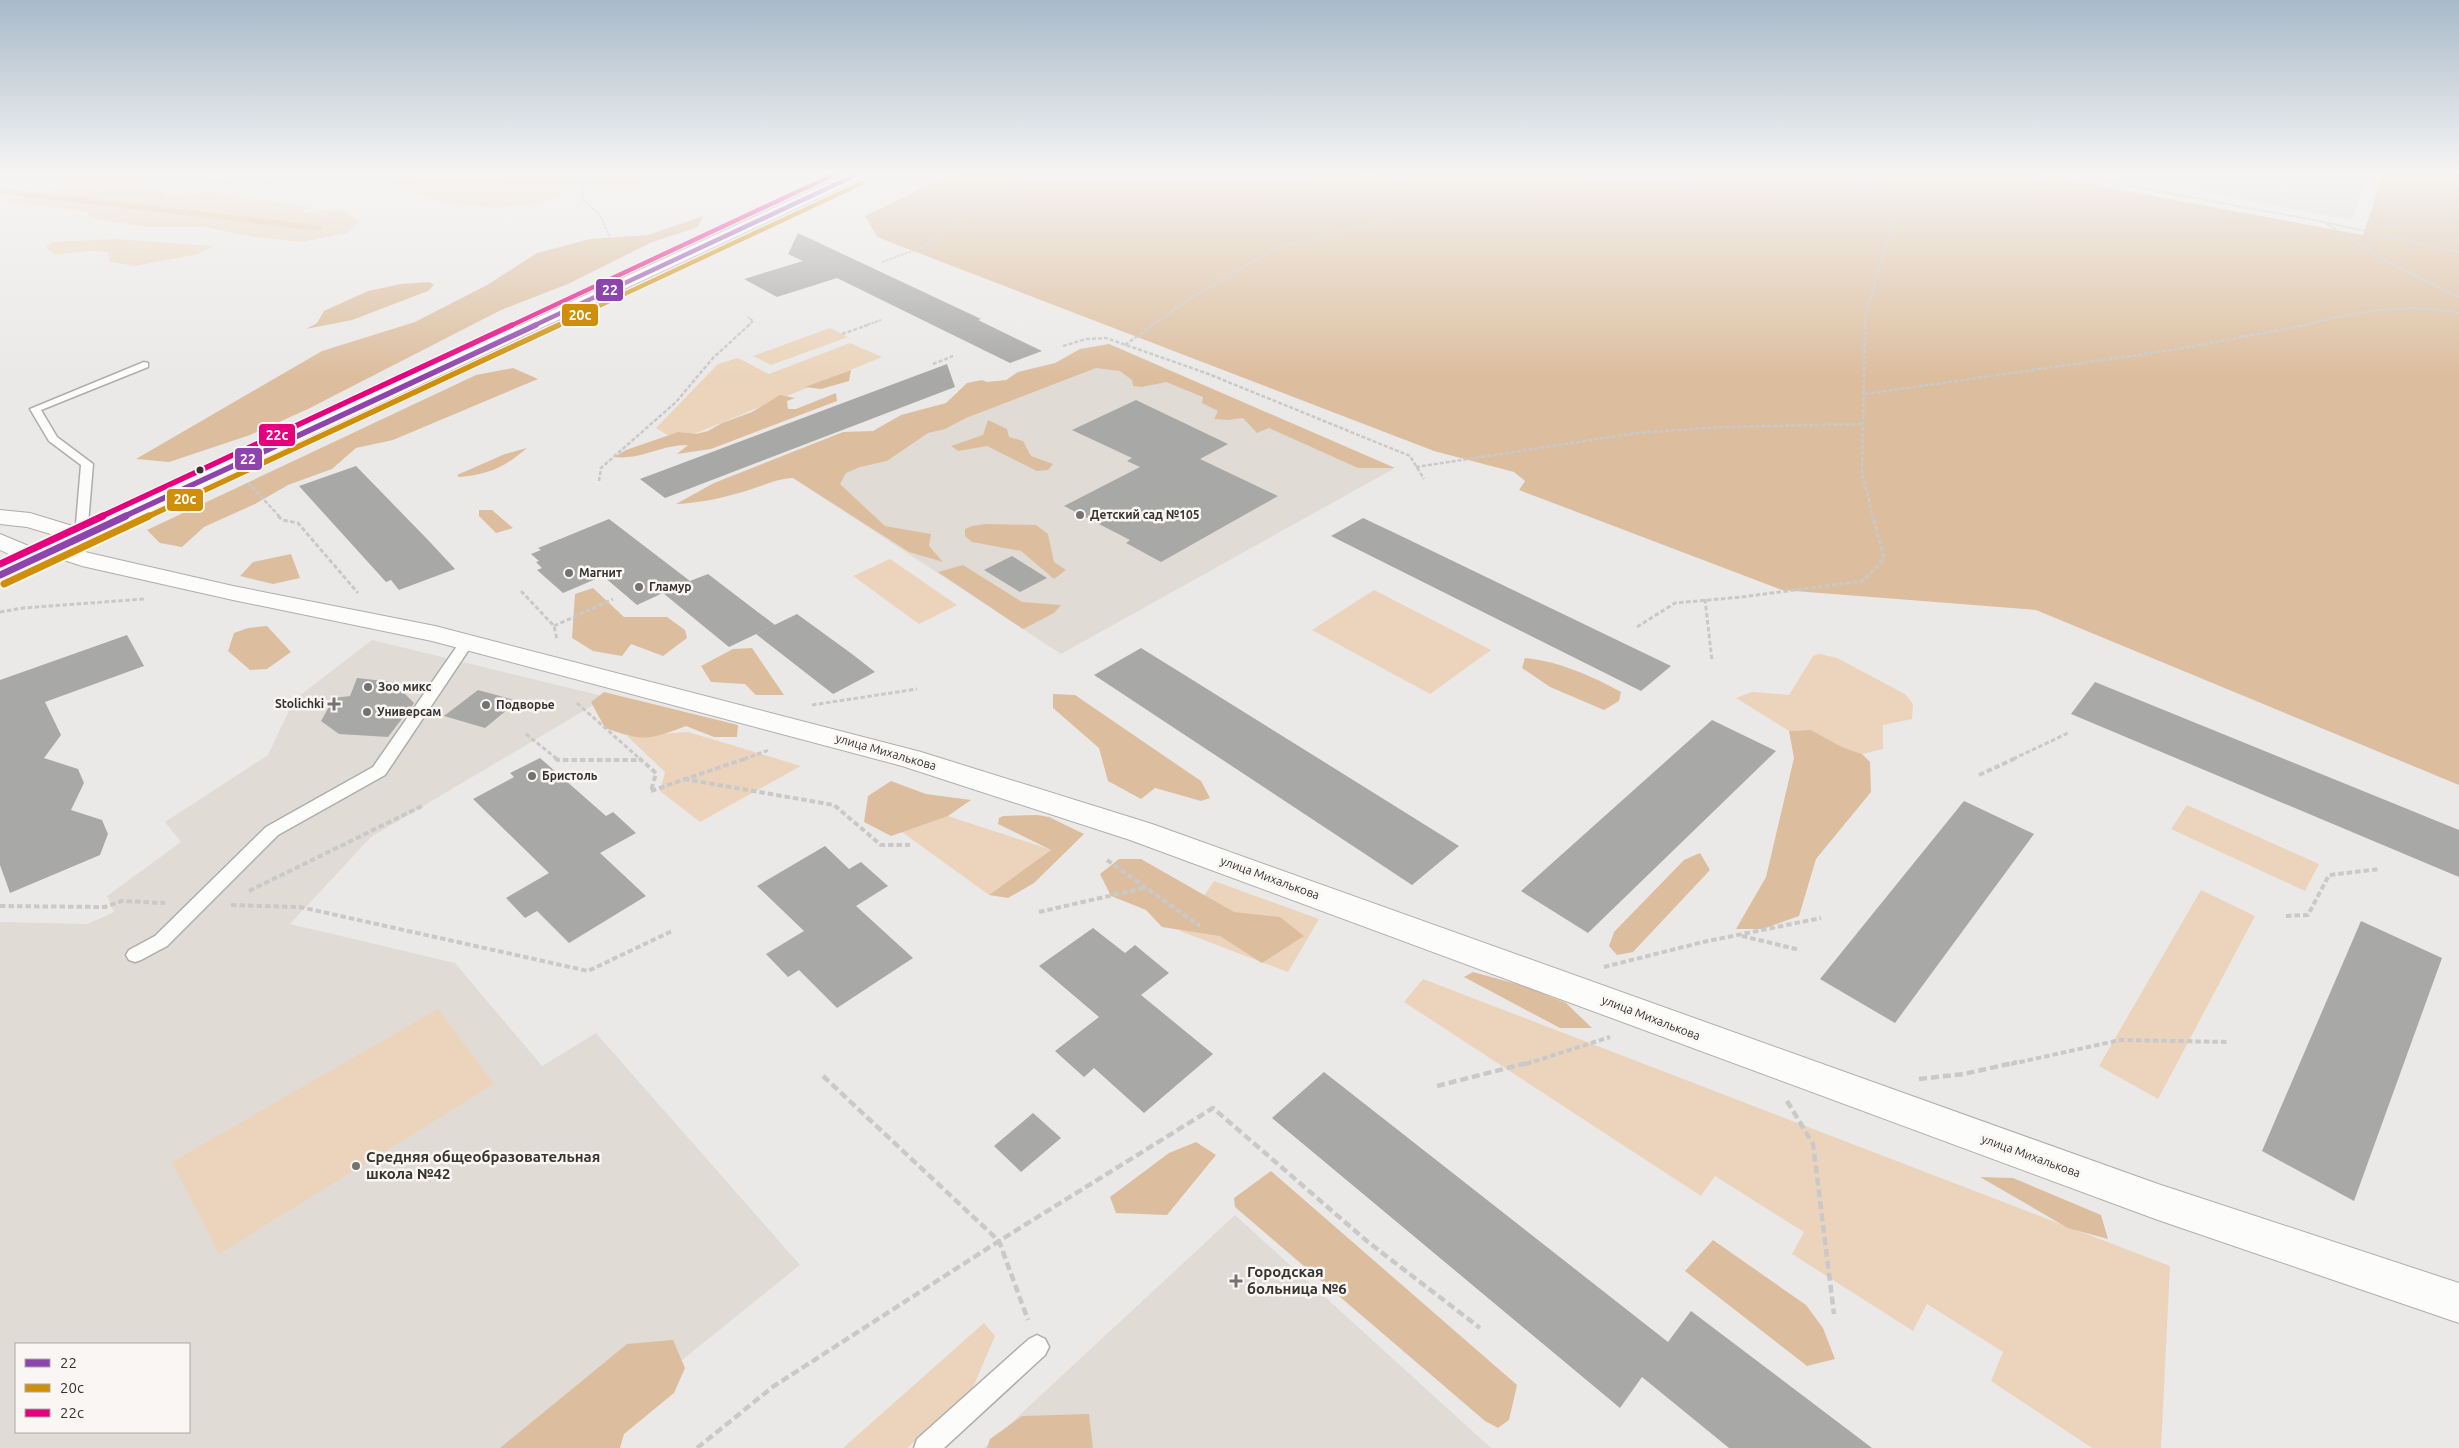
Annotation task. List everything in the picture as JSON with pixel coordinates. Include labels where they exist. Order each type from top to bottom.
[{"type":"street","points":[[0,575],[713,242]]},
{"type":"street","points":[[0,517],[30,520],[81,536]]},
{"type":"street","name":"улица Михалькова","points":[[0,541],[45,553],[82,559],[233,593],[382,622],[814,719],[911,759],[1141,832],[2167,1205],[2459,1303]]},
{"type":"lane","points":[[81,536],[87,464],[53,439],[35,409],[144,365]]},
{"type":"lane","points":[[135,955],[161,941],[272,831],[379,771],[467,642]]},
{"type":"lane","points":[[926,1448],[1037,1347]]},
{"type":"path","points":[[882,262],[923,247],[931,242]]},
{"type":"path","points":[[1125,345],[1186,301],[1274,249],[1303,242]]},
{"type":"path","points":[[1637,627],[1674,603],[1705,599],[1742,598],[1863,581],[1884,559],[1862,472],[1865,316],[1887,242]]},
{"type":"path","points":[[2356,242],[2388,261],[2459,296]]},
{"type":"path","points":[[2412,242],[2459,252]]},
{"type":"path","points":[[1865,394],[1954,383],[2036,368],[2172,350],[2286,330],[2336,317],[2395,308],[2431,307],[2459,313]]},
{"type":"path","points":[[599,481],[602,468],[676,402],[713,358],[753,321],[748,317]]},
{"type":"path","points":[[842,334],[881,320]]},
{"type":"path","points":[[1063,346],[1086,339],[1106,338],[1206,374],[1410,456],[1424,479]]},
{"type":"path","points":[[933,364],[953,356]]},
{"type":"path","points":[[1416,467],[1545,445],[1639,433],[1751,425],[1864,424]]},
{"type":"path","points":[[246,480],[282,520],[298,523],[382,622]]},
{"type":"path","points":[[521,591],[554,626],[613,599]]},
{"type":"path","points":[[0,612],[23,608],[147,599]]},
{"type":"path","points":[[1705,599],[1712,661]]},
{"type":"path","points":[[577,703],[656,773],[651,791],[684,780],[814,719],[917,689]]},
{"type":"path","points":[[1980,775],[2068,733]]},
{"type":"path","points":[[526,734],[558,760],[641,760]]},
{"type":"path","points":[[684,780],[834,805],[881,845],[910,845]]},
{"type":"path","points":[[221,905],[424,805]]},
{"type":"path","points":[[1107,860],[1200,926]]},
{"type":"path","points":[[2286,916],[2308,915],[2329,875],[2380,870]]},
{"type":"path","points":[[1039,912],[1144,888]]},
{"type":"path","points":[[0,906],[105,908],[122,901],[300,907],[588,971],[672,931]]},
{"type":"path","points":[[1594,968],[1821,918]]},
{"type":"path","points":[[1739,935],[1800,950]]},
{"type":"path","points":[[1437,1086],[1529,1063],[1661,1021]]},
{"type":"path","points":[[1916,1079],[1964,1074],[2120,1040],[2228,1042]]},
{"type":"path","points":[[1761,1058],[1813,1144],[1834,1314]]},
{"type":"path","points":[[823,1076],[999,1241],[1037,1347]]},
{"type":"path","points":[[697,1448],[774,1386],[999,1241],[1213,1108],[1368,1242],[1480,1328]]},
{"type":"shaded area","points":[[51,242],[151,242],[214,246],[198,254],[135,266],[110,262],[108,252],[88,251],[54,255],[46,247]]},
{"type":"shaded area","points":[[580,242],[654,242],[568,284],[501,310],[308,409],[250,435],[169,462],[136,459],[322,351],[415,322],[487,285],[537,253]]},
{"type":"shaded area","points":[[889,242],[2459,242],[2459,785],[2036,610],[1782,590],[1519,490],[1525,481],[1514,472],[1434,451]]},
{"type":"shaded area","points":[[430,282],[434,285],[428,291],[352,320],[306,329],[317,323],[324,311],[368,291],[401,284]]},
{"type":"shaded area","points":[[830,328],[848,337],[771,365],[753,356]]},
{"type":"shaded area","points":[[850,343],[882,357],[677,441],[656,428],[718,364],[738,358],[769,374]]},
{"type":"shaded area","name":"Детский сад №105","points":[[1109,344],[1395,468],[1061,654],[793,478]]},
{"type":"shaded area","points":[[1109,344],[1395,468],[1358,468],[1269,428],[1257,433],[1243,418],[1214,419],[1218,411],[1202,403],[1203,397],[1166,382],[1142,387],[1133,386],[1132,380],[1120,371],[1096,368],[966,418],[945,429],[928,433],[887,461],[860,467],[846,473],[840,484],[885,526],[931,534],[929,546],[943,562],[909,552],[793,478],[714,499],[676,504],[714,483],[843,432],[873,431],[901,415],[946,403],[967,383],[982,380],[987,382],[1006,380],[1018,372],[1055,363],[1080,349]]},
{"type":"shaded area","points":[[513,368],[538,379],[393,440],[356,448],[332,469],[288,485],[255,504],[204,527],[182,547],[160,543],[147,530],[476,375]]},
{"type":"shaded area","points":[[851,370],[849,381],[821,389],[805,387]]},
{"type":"shaded area","points":[[836,393],[837,401],[711,449],[677,454],[688,445],[668,447],[643,455],[614,457],[626,450],[678,432],[696,434],[708,431],[722,423],[752,412],[780,395],[795,398],[787,401],[788,409],[796,409]]},
{"type":"shaded area","points":[[988,420],[1007,429],[1009,437],[1023,441],[1031,456],[1053,464],[1048,470],[1037,471],[987,446],[958,451],[951,446],[983,435]]},
{"type":"shaded area","points":[[527,448],[496,469],[469,476],[459,477],[457,475],[505,454]]},
{"type":"shaded area","points":[[479,510],[492,510],[513,528],[496,533],[479,516]]},
{"type":"shaded area","points":[[986,524],[1036,525],[1048,534],[1054,562],[1066,570],[1054,579],[1021,551],[972,542],[965,536],[965,529]]},
{"type":"shaded area","points":[[291,554],[300,578],[273,584],[240,576],[253,562]]},
{"type":"shaded area","points":[[890,559],[957,605],[919,624],[853,576]]},
{"type":"shaded area","points":[[963,565],[1022,602],[1061,605],[1054,613],[1023,629],[938,572]]},
{"type":"shaded area","points":[[593,588],[624,617],[667,617],[685,630],[687,638],[663,656],[631,644],[622,656],[593,651],[572,638],[575,594]]},
{"type":"shaded area","points":[[1374,590],[1491,650],[1430,694],[1312,630]]},
{"type":"shaded area","points":[[267,626],[291,652],[267,669],[250,670],[228,651],[234,633],[248,628]]},
{"type":"shaded area","name":"Средняя общеобразовательная школа №42","points":[[372,640],[607,697],[371,837],[290,924],[455,963],[542,1066],[596,1033],[800,1265],[573,1448],[0,1448],[0,922],[87,924],[114,912],[107,896],[181,842],[165,822],[268,755],[294,700]]},
{"type":"shaded area","points":[[752,648],[784,695],[756,695],[745,684],[711,682],[701,666],[733,649]]},
{"type":"shaded area","points":[[1820,654],[1837,658],[1905,694],[1913,704],[1912,719],[1883,725],[1883,749],[1862,754],[1842,747],[1811,730],[1789,731],[1736,698],[1752,692],[1789,695],[1813,656]]},
{"type":"shaded area","points":[[1525,658],[1550,662],[1598,680],[1621,692],[1619,701],[1604,710],[1550,687],[1522,668]]},
{"type":"shaded area","points":[[604,692],[738,725],[737,737],[714,737],[686,726],[646,738],[629,736],[605,728],[591,702]]},
{"type":"shaded area","points":[[1053,694],[1075,695],[1201,781],[1210,798],[1201,801],[1155,788],[1141,799],[1108,781],[1099,748],[1053,708]]},
{"type":"shaded area","points":[[1811,730],[1842,747],[1862,754],[1870,762],[1871,792],[1816,859],[1799,916],[1763,929],[1736,929],[1766,877],[1794,758],[1789,731]]},
{"type":"shaded area","points":[[688,732],[801,766],[700,822],[660,791],[665,772],[627,736]]},
{"type":"shaded area","points":[[891,781],[926,794],[971,800],[948,816],[891,836],[864,822],[868,796]]},
{"type":"shaded area","points":[[2187,805],[2319,864],[2305,891],[2171,829]]},
{"type":"shaded area","points":[[920,807],[1052,850],[989,895],[891,824]]},
{"type":"shaded area","points":[[1037,815],[1049,817],[1084,834],[1034,883],[1008,898],[989,895],[1051,850],[998,824],[999,818],[1003,816]]},
{"type":"shaded area","points":[[1700,853],[1710,870],[1633,952],[1617,955],[1609,946],[1614,932],[1684,860]]},
{"type":"shaded area","points":[[1119,859],[1141,859],[1234,912],[1280,917],[1304,936],[1262,963],[1220,936],[1162,927],[1146,910],[1111,896],[1100,874]]},
{"type":"shaded area","points":[[1214,881],[1319,919],[1288,972],[1180,931]]},
{"type":"shaded area","points":[[2201,890],[2255,916],[2158,1099],[2099,1066]]},
{"type":"shaded area","points":[[1473,972],[1524,986],[1566,1003],[1592,1028],[1560,1028],[1464,977]]},
{"type":"shaded area","points":[[1423,979],[2170,1266],[2161,1448],[2092,1448],[1991,1381],[2003,1352],[1927,1304],[1913,1331],[1792,1254],[1804,1232],[1715,1176],[1701,1196],[1404,1002]]},
{"type":"shaded area","points":[[438,1009],[494,1084],[219,1254],[172,1162]]},
{"type":"shaded area","points":[[1196,1142],[1216,1155],[1167,1215],[1116,1213],[1110,1197],[1169,1153]]},
{"type":"shaded area","points":[[1271,1171],[1517,1385],[1509,1420],[1498,1428],[1485,1421],[1235,1207],[1234,1198]]},
{"type":"shaded area","points":[[1980,1177],[2013,1178],[2101,1215],[2108,1239],[2068,1228]]},
{"type":"shaded area","name":"Городская больница №6","points":[[1235,1215],[1491,1448],[984,1448]]},
{"type":"shaded area","points":[[1713,1240],[1806,1305],[1823,1328],[1835,1359],[1807,1366],[1685,1271]]},
{"type":"shaded area","points":[[984,1323],[995,1336],[971,1392],[907,1448],[843,1448]]},
{"type":"shaded area","points":[[673,1340],[685,1368],[674,1393],[624,1434],[620,1448],[500,1448],[627,1344]]},
{"type":"shaded area","points":[[1089,1414],[1093,1448],[987,1448],[990,1439],[1022,1416]]},
{"type":"building","points":[[794,242],[816,242],[981,319],[978,320],[1042,351],[1010,363],[837,278],[777,297],[744,279],[803,261],[788,254]]},
{"type":"building","points":[[947,364],[955,387],[665,498],[640,479]]},
{"type":"building","points":[[1136,400],[1228,444],[1200,459],[1278,496],[1161,562],[1126,543],[1130,540],[1064,506],[1140,467],[1127,461],[1132,458],[1072,430]]},
{"type":"building","points":[[356,466],[455,569],[399,590],[391,580],[386,582],[299,486]]},
{"type":"building","points":[[1363,518],[1671,666],[1641,691],[1331,536]]},
{"type":"building","points":[[609,519],[690,581],[708,574],[775,625],[729,647],[663,593],[637,605],[603,576],[563,593],[537,570],[542,568],[536,562],[539,561],[531,554],[541,550],[538,548]]},
{"type":"building","points":[[1012,556],[1047,578],[1020,592],[984,570]]},
{"type":"building","points":[[797,614],[875,672],[833,694],[756,634]]},
{"type":"building","points":[[127,635],[144,666],[45,702],[61,735],[44,758],[78,769],[84,783],[71,810],[102,820],[108,834],[100,855],[10,893],[0,865],[0,680]]},
{"type":"building","points":[[1141,648],[1459,846],[1412,885],[1094,675]]},
{"type":"building","name":"Универсам","points":[[357,678],[393,682],[414,703],[388,737],[339,734],[321,721],[334,698],[350,696]]},
{"type":"building","points":[[2095,682],[2459,830],[2459,877],[2071,714]]},
{"type":"building","points":[[478,690],[518,701],[485,728],[444,716]]},
{"type":"building","points":[[1712,720],[1776,751],[1588,933],[1521,891]]},
{"type":"building","points":[[540,758],[606,816],[613,812],[636,833],[600,853],[646,896],[569,943],[537,911],[525,918],[506,898],[549,873],[473,799],[514,777],[510,773]]},
{"type":"building","points":[[1964,801],[2034,834],[1895,1023],[1820,979]]},
{"type":"building","points":[[825,846],[849,869],[861,862],[888,886],[856,906],[913,958],[837,1008],[799,970],[788,977],[766,954],[804,931],[757,886]]},
{"type":"building","points":[[2361,921],[2442,958],[2354,1201],[2262,1151]]},
{"type":"building","points":[[1093,928],[1125,953],[1135,945],[1169,973],[1141,995],[1213,1054],[1144,1113],[1094,1068],[1084,1077],[1055,1051],[1099,1017],[1039,966]]},
{"type":"building","points":[[1324,1072],[1668,1342],[1691,1311],[1872,1448],[1729,1448],[1642,1377],[1620,1408],[1272,1118]]},
{"type":"building","points":[[1033,1113],[1061,1138],[1021,1172],[994,1146]]},
{"type":"transit line","name":"22c","points":[[0,564],[690,242]]},
{"type":"transit line","name":"22","points":[[0,575],[713,242]]},
{"type":"transit line","name":"20с","points":[[4,584],[737,242]]},
{"type":"place","name":"Детский сад №105","points":[[1080,515]]},
{"type":"place","name":"Магнит","points":[[569,573]]},
{"type":"place","name":"Гламур","points":[[639,587]]},
{"type":"place","name":"Зоо микс","points":[[368,687]]},
{"type":"place","name":"Stolichki","points":[[334,704]]},
{"type":"place","name":"Подворье","points":[[486,705]]},
{"type":"place","name":"Универсам","points":[[367,712]]},
{"type":"place","name":"Бристоль","points":[[532,776]]},
{"type":"place","name":"Средняя общеобразовательная школа №42","points":[[356,1166]]},
{"type":"place","name":"Городская больница №6","points":[[1236,1281]]}]
